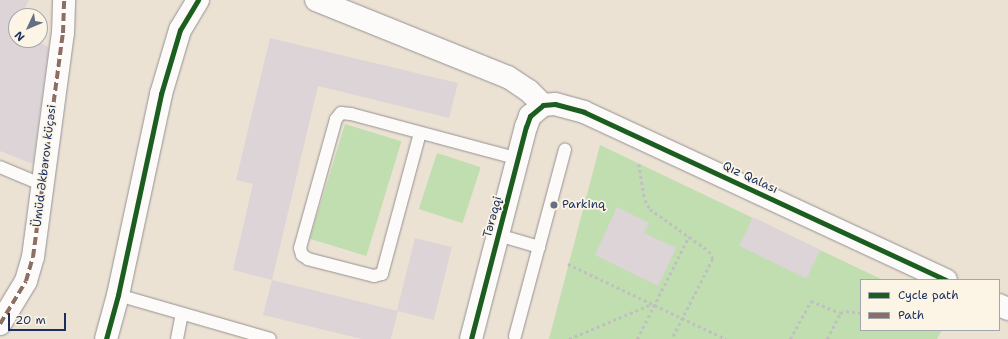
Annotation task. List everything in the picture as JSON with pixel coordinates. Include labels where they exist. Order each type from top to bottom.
[{"type":"street","name":"Ümüd Əkbərov küçəsi","points":[[0,324],[28,275],[33,257],[44,185],[63,32],[64,0]]},
{"type":"street","points":[[106,339],[118,294],[161,94],[180,30],[198,0]]},
{"type":"street","points":[[316,0],[508,77],[529,91],[543,105]]},
{"type":"street","name":"Qız Qalası","points":[[543,105],[555,104],[584,112],[944,279]]},
{"type":"street","name":"Tərəqqi","points":[[471,339],[530,116],[543,105]]},
{"type":"lane","points":[[420,133],[382,274],[374,276],[308,259],[302,255],[300,248],[336,119],[341,114],[351,114],[519,159]]},
{"type":"lane","points":[[515,336],[565,150]]},
{"type":"lane","points":[[0,167],[44,185]]},
{"type":"lane","points":[[498,235],[539,247]]},
{"type":"lane","points":[[118,294],[270,339]]},
{"type":"lane","points":[[177,339],[182,314]]},
{"type":"path","points":[[639,164],[645,200],[650,209],[709,251],[713,259],[672,339]]},
{"type":"path","points":[[637,339],[653,304],[689,236]]},
{"type":"path","points":[[568,264],[726,339]]},
{"type":"path","points":[[790,339],[811,301],[840,313],[846,311],[860,313]]},
{"type":"path","points":[[569,339],[653,304]]},
{"type":"path","points":[[827,339],[840,313]]},
{"type":"green space","points":[[345,124],[401,141],[366,256],[310,239]]},
{"type":"green space","points":[[600,145],[881,279],[860,279],[860,331],[941,331],[937,339],[549,339]]},
{"type":"green space","points":[[437,153],[481,167],[463,223],[419,209]]},
{"type":"building","points":[[0,0],[29,0],[25,8],[8,8],[8,48],[49,47],[33,164],[0,151]]},
{"type":"building","points":[[270,38],[458,83],[449,118],[318,86],[272,280],[233,270],[253,184],[236,180]]},
{"type":"building","points":[[617,207],[649,223],[644,233],[676,248],[658,286],[595,255]]},
{"type":"building","points":[[753,217],[820,250],[806,279],[739,246]]},
{"type":"building","points":[[415,238],[452,247],[434,320],[397,311]]},
{"type":"building","points":[[272,280],[398,311],[391,339],[362,339],[263,315]]},
{"type":"marked path","points":[[0,324],[26,281],[33,257],[63,33],[64,0]]},
{"type":"cycle path","points":[[106,339],[118,295],[161,94],[180,30],[198,0]]},
{"type":"cycle path","points":[[471,339],[526,127],[530,116],[543,105],[555,104],[584,112],[944,279]]},
{"type":"place","name":"Parkinq","points":[[554,205]]}]
